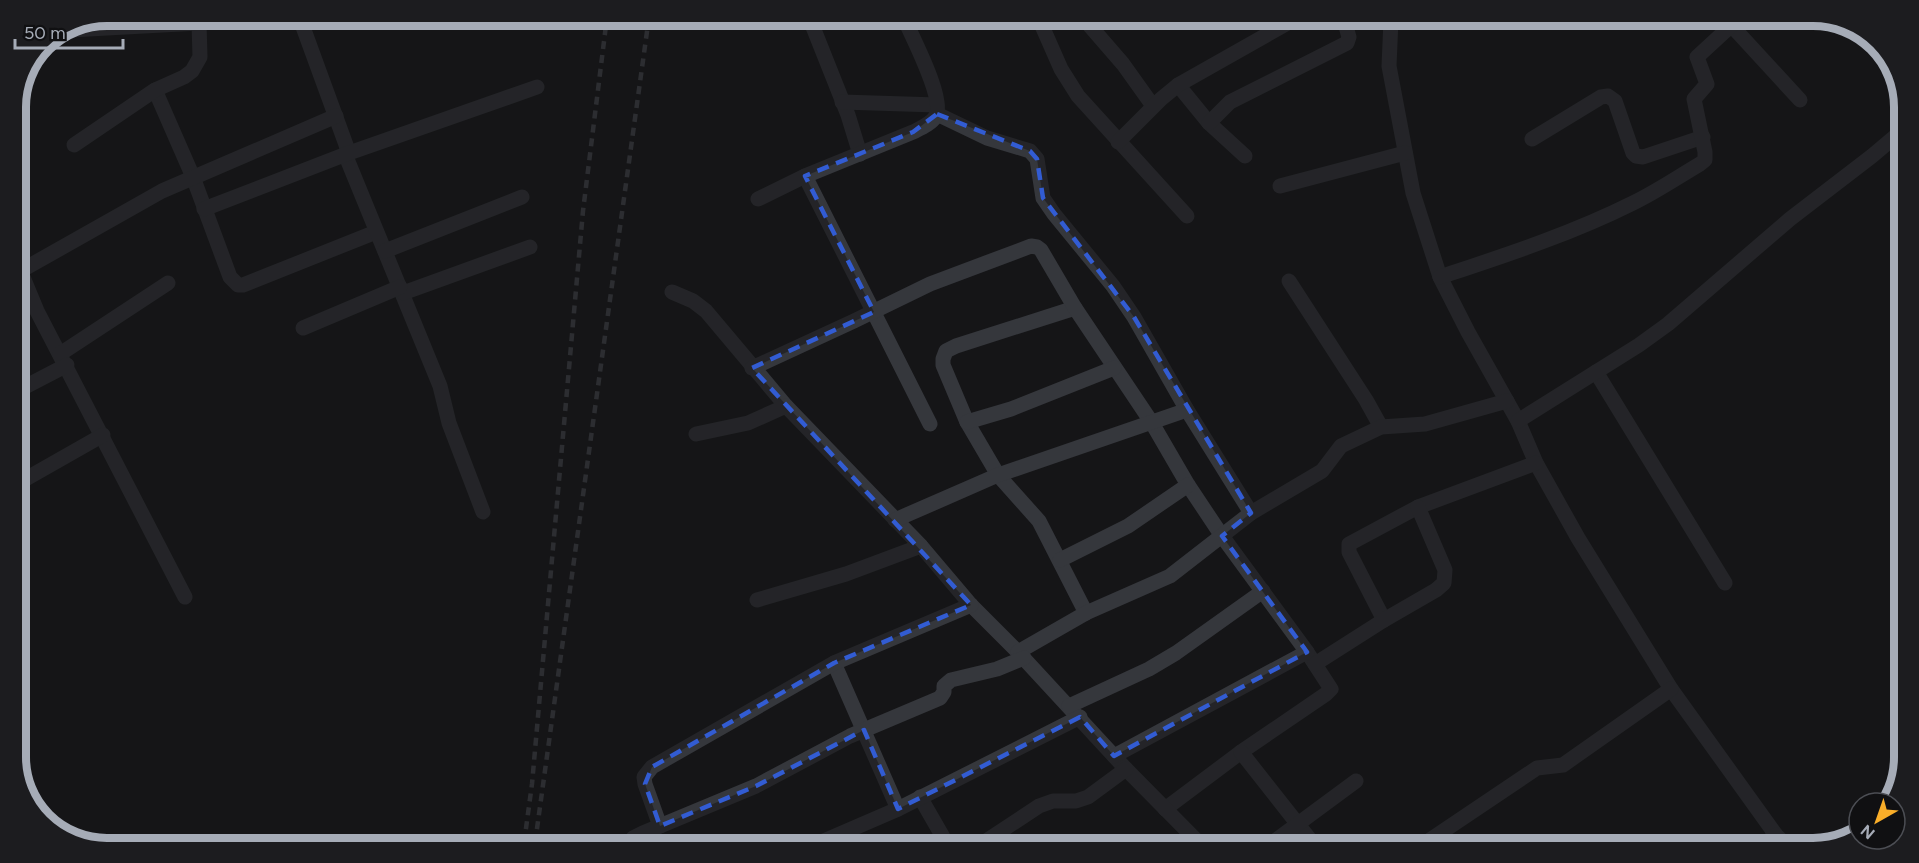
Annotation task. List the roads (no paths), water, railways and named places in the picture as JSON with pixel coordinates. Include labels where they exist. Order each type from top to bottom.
[{"type":"street","points":[[84,29],[144,26]]},
{"type":"street","points":[[74,145],[155,90],[184,77],[197,64],[200,57],[199,26]]},
{"type":"street","points":[[303,26],[376,232],[440,386],[449,423],[483,512]]},
{"type":"street","points":[[812,26],[860,154]]},
{"type":"street","points":[[758,199],[929,123],[937,109],[932,80],[908,26]]},
{"type":"street","points":[[1043,26],[1057,61],[1078,96],[1187,216]]},
{"type":"street","points":[[1090,26],[1123,64],[1153,106]]},
{"type":"street","points":[[1118,142],[1153,106],[1178,85],[1282,26]]},
{"type":"street","points":[[1209,123],[1230,102],[1344,45],[1349,41],[1346,26]]},
{"type":"street","points":[[1390,26],[1389,66],[1405,153],[1413,193],[1440,277],[1518,421],[1536,463],[1578,538],[1671,689],[1779,838]]},
{"type":"street","points":[[1440,277],[1535,245],[1590,223],[1636,202],[1705,160],[1703,136],[1694,99],[1707,84],[1696,57],[1730,26]]},
{"type":"street","points":[[1736,26],[1800,100]]},
{"type":"street","points":[[1178,85],[1209,123],[1245,156]]},
{"type":"street","points":[[204,209],[347,153],[537,87]]},
{"type":"street","points":[[155,90],[193,177],[230,277],[238,285],[376,232]]},
{"type":"street","points":[[1532,139],[1601,97],[1608,96],[1616,102],[1636,156],[1643,157],[1703,136]]},
{"type":"street","points":[[842,102],[937,109],[987,138],[1030,151],[1037,159],[1043,198],[1113,286],[1251,513]]},
{"type":"street","points":[[26,263],[193,177],[336,116]]},
{"type":"street","points":[[1518,421],[1668,324],[1790,219],[1893,138]]},
{"type":"street","points":[[1280,186],[1405,153]]},
{"type":"street","points":[[806,176],[930,424]]},
{"type":"street","points":[[385,251],[522,197]]},
{"type":"street","points":[[752,368],[940,279],[1034,246],[1041,250],[1075,308],[1152,423],[1188,485],[1328,683],[1330,692],[1241,752],[1165,808]]},
{"type":"street","points":[[303,328],[402,290],[530,247]]},
{"type":"street","points":[[1289,281],[1360,390],[1381,427]]},
{"type":"street","points":[[26,384],[168,283]]},
{"type":"street","points":[[26,287],[185,597]]},
{"type":"street","points":[[672,292],[693,301],[706,311],[786,406],[921,546],[971,605],[1075,711],[1125,769],[1193,838]]},
{"type":"street","points":[[1075,308],[946,351],[943,359],[967,422],[998,475],[1039,521],[1086,613]]},
{"type":"street","points":[[967,422],[1011,409],[1114,368]]},
{"type":"street","points":[[1596,372],[1725,583]]},
{"type":"street","points":[[633,838],[756,786],[864,730],[940,698],[943,696],[944,686],[951,680],[997,669],[1086,613],[1170,576],[1251,513],[1322,471],[1341,446],[1381,427],[1425,424],[1507,400]]},
{"type":"street","points":[[696,434],[748,423],[786,406]]},
{"type":"street","points":[[895,520],[998,475],[1187,410]]},
{"type":"street","points":[[26,479],[103,435]]},
{"type":"street","points":[[1384,620],[1348,548],[1354,540],[1418,507],[1536,463]]},
{"type":"street","points":[[1060,560],[1128,526],[1188,485]]},
{"type":"street","points":[[1114,756],[1311,658],[1436,590],[1444,583],[1445,570],[1418,507]]},
{"type":"street","points":[[757,600],[846,574],[921,546]]},
{"type":"street","points":[[831,838],[920,798],[1149,669],[1176,653],[1263,591]]},
{"type":"street","points":[[660,826],[645,784],[644,777],[651,767],[834,663],[971,605]]},
{"type":"street","points":[[834,663],[898,809]]},
{"type":"street","points":[[1433,838],[1537,768],[1563,765],[1671,689]]},
{"type":"street","points":[[1241,752],[1309,838]]},
{"type":"street","points":[[991,838],[1039,806],[1053,801],[1076,801],[1088,797],[1125,769]]},
{"type":"street","points":[[1278,838],[1356,781]]},
{"type":"street","points":[[920,798],[943,838]]},
{"type":"street","points":[[1772,838],[1776,835]]},
{"type":"railway","points":[[525,838],[532,784],[583,211],[606,26]]},
{"type":"railway","points":[[536,838],[648,26]]}]
